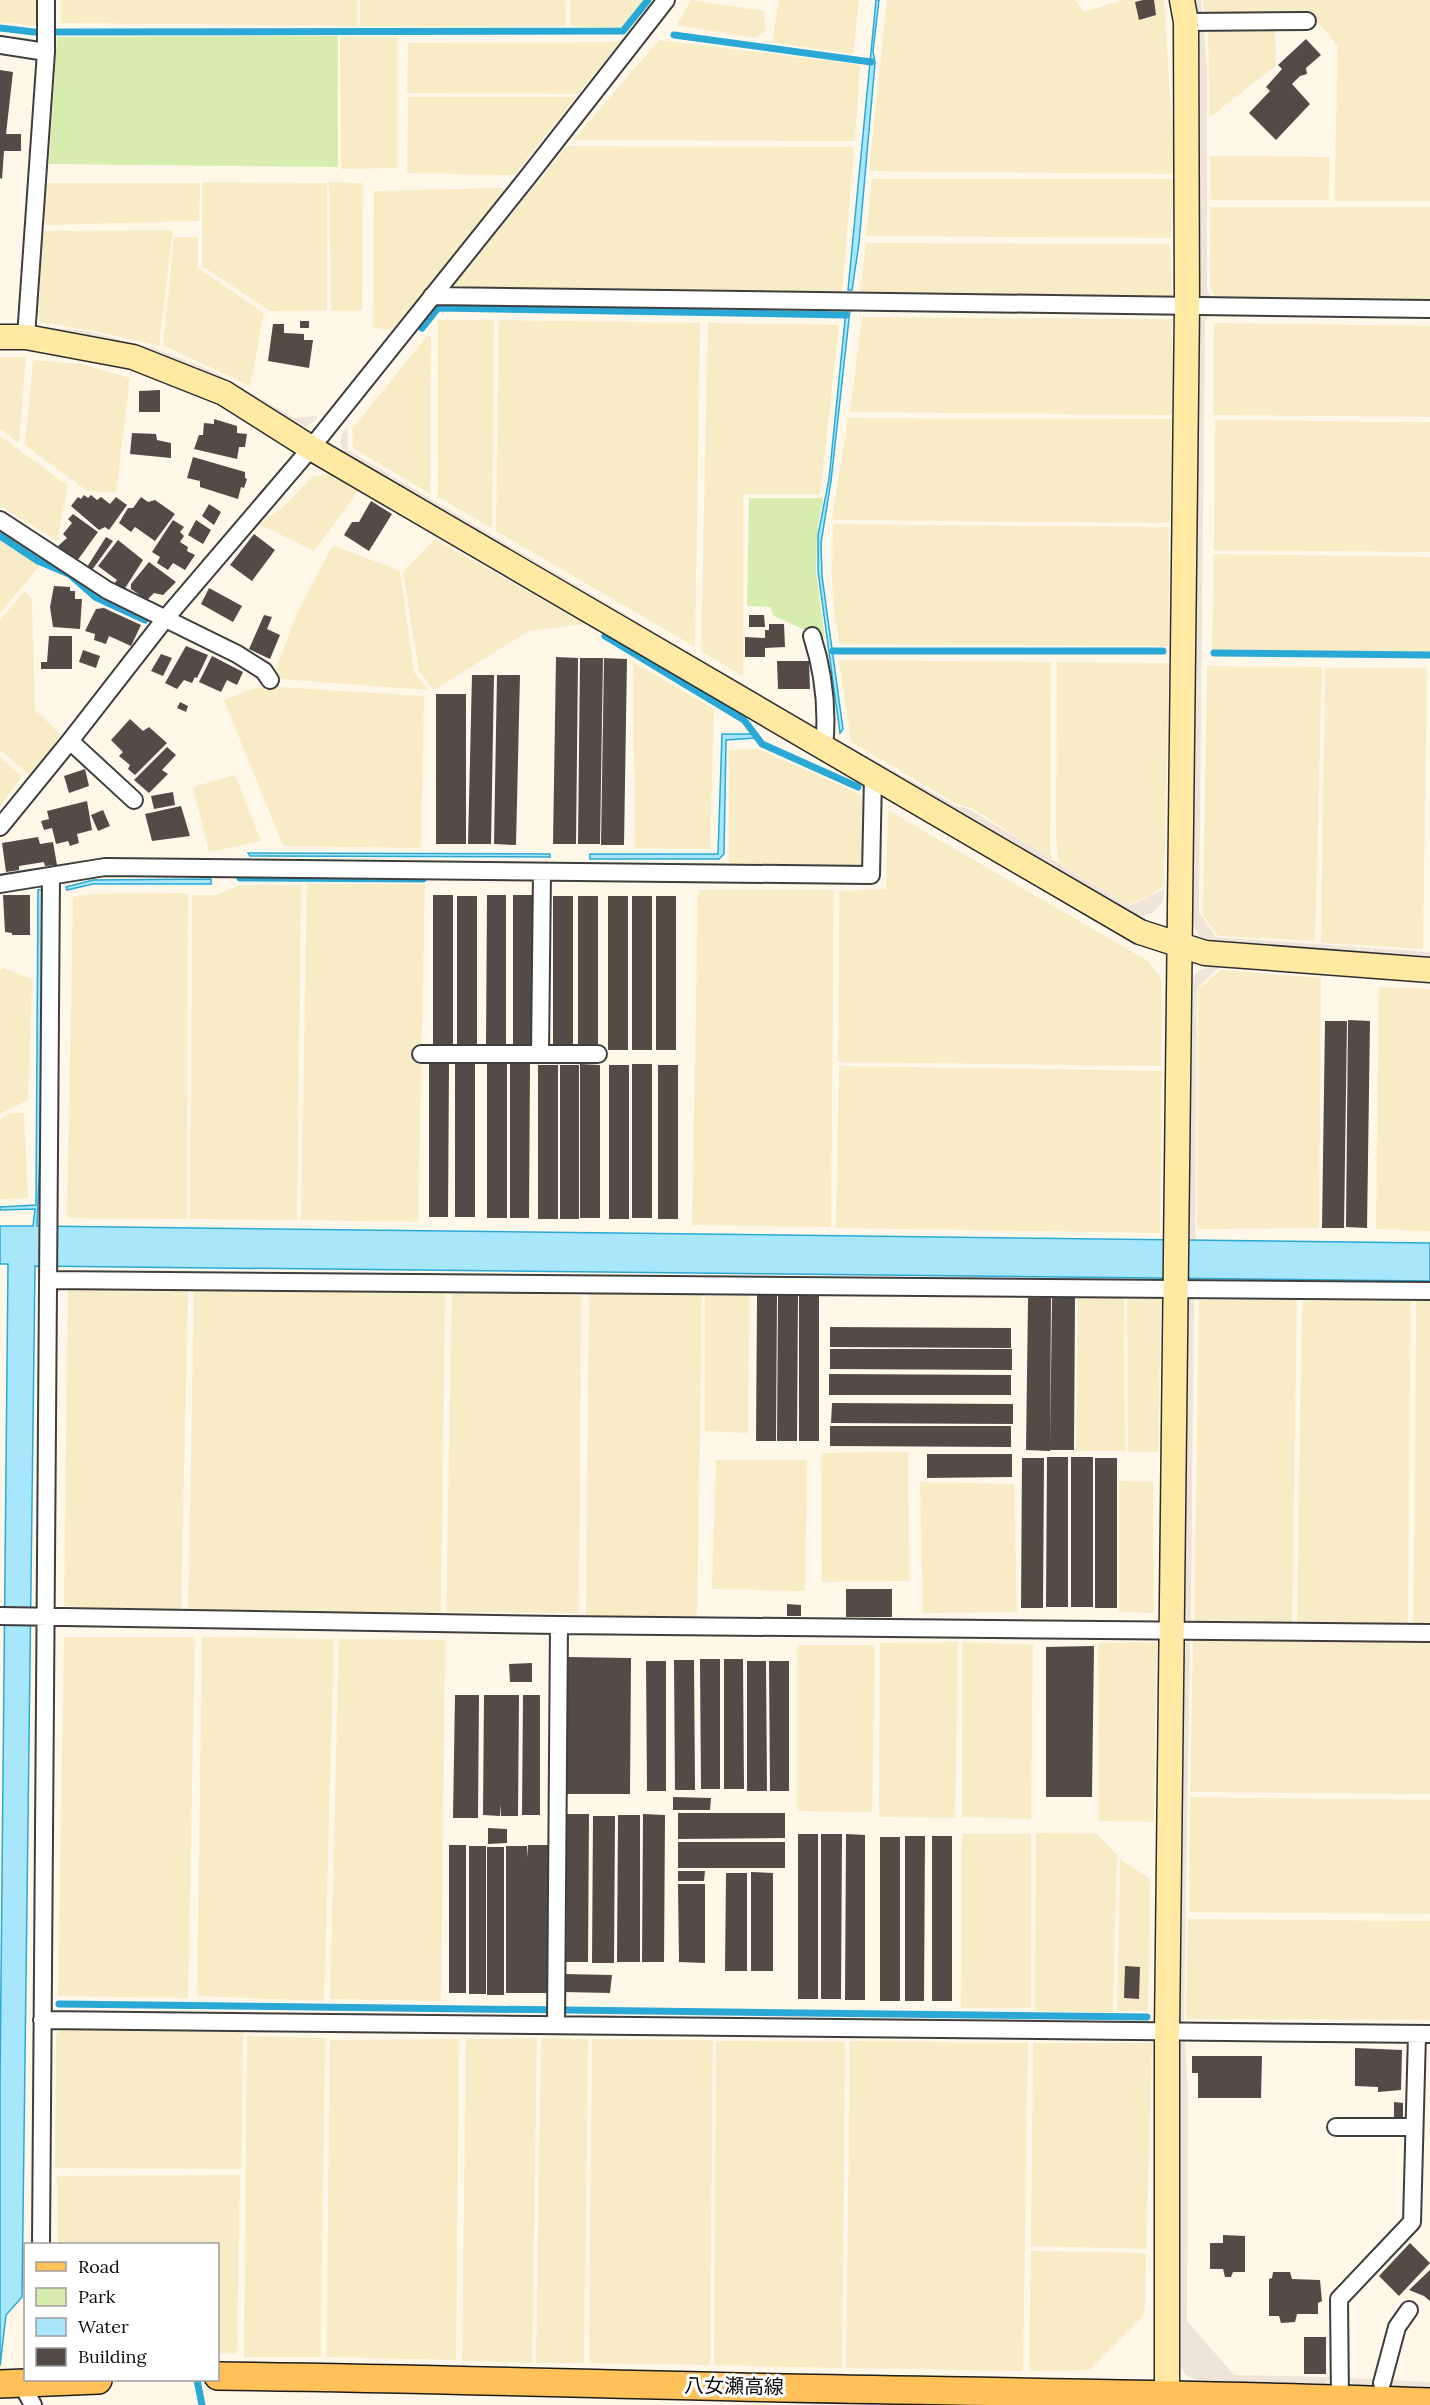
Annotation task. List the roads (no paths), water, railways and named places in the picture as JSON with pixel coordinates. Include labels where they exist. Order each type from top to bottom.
[{"type":"main road","name":"八女瀬高線","points":[[219,2376],[398,2378],[686,2395],[1340,2399],[1430,2402]]},
{"type":"main road","points":[[27,2387],[80,2381]]},
{"type":"street","points":[[26,337],[46,52],[46,0]]},
{"type":"street","points":[[0,827],[165,619],[310,448],[666,0]]},
{"type":"street","points":[[1167,2399],[1167,2031],[1187,306],[1184,11],[1307,21]]},
{"type":"street","points":[[0,45],[46,52]]},
{"type":"street","points":[[432,296],[1430,309]]},
{"type":"street","points":[[0,337],[26,337],[133,357],[224,393],[310,448],[1140,932],[1205,952],[1430,970]]},
{"type":"street","points":[[0,520],[107,590],[237,654],[264,672],[270,680]]},
{"type":"street","points":[[812,636],[826,695],[824,748]]},
{"type":"street","points":[[70,741],[134,800]]},
{"type":"street","points":[[0,884],[105,867],[871,875],[873,776]]},
{"type":"street","points":[[540,1054],[542,872]]},
{"type":"street","points":[[41,2243],[51,876]]},
{"type":"street","points":[[421,1054],[598,1054]]},
{"type":"street","points":[[48,1280],[1176,1285],[1430,1292]]},
{"type":"street","points":[[0,1616],[559,1625],[1430,1633]]},
{"type":"street","points":[[556,2025],[559,1625]]},
{"type":"street","points":[[42,2020],[1423,2034],[1414,2127],[1412,2222],[1339,2299],[1340,2399]]},
{"type":"street","points":[[1335,2127],[1414,2127]]},
{"type":"street","points":[[1382,2383],[1397,2326],[1409,2310]]},
{"type":"water","points":[[876,0],[879,0],[873,51],[875,63],[859,243],[852,290],[848,290]]},
{"type":"water","points":[[846,310],[850,310],[831,481],[821,543],[822,576],[843,729],[840,733],[818,571],[818,535],[829,479]]},
{"type":"water","points":[[722,734],[755,734],[756,738],[726,740],[724,854],[719,859],[590,859],[590,854],[718,854]]},
{"type":"water","points":[[248,853],[550,854],[550,857],[250,856]]},
{"type":"water","points":[[211,879],[211,884],[93,884],[67,890],[66,887],[93,880]]},
{"type":"water","points":[[46,889],[46,893],[43,894],[42,1111],[37,1226],[1430,1243],[1430,1281],[35,1266],[22,2297],[6,2315],[0,2366],[0,2083],[8,1264],[0,1264],[0,1226],[33,1226],[35,1209],[0,1210],[0,1207],[36,1205],[38,890]]},
{"type":"waterway","points":[[57,32],[623,31],[648,0]]},
{"type":"waterway","points":[[0,28],[34,32]]},
{"type":"waterway","points":[[674,35],[871,62]]},
{"type":"waterway","points":[[422,328],[438,308],[846,315]]},
{"type":"waterway","points":[[0,536],[38,561],[69,574],[95,597],[145,620]]},
{"type":"waterway","points":[[605,636],[744,720],[762,744],[858,787]]},
{"type":"waterway","points":[[833,651],[1163,651]]},
{"type":"waterway","points":[[1214,653],[1430,655]]},
{"type":"waterway","points":[[240,878],[423,879]]},
{"type":"waterway","points":[[59,2004],[1147,2017]]},
{"type":"waterway","points":[[197,2381],[202,2405]]}]
